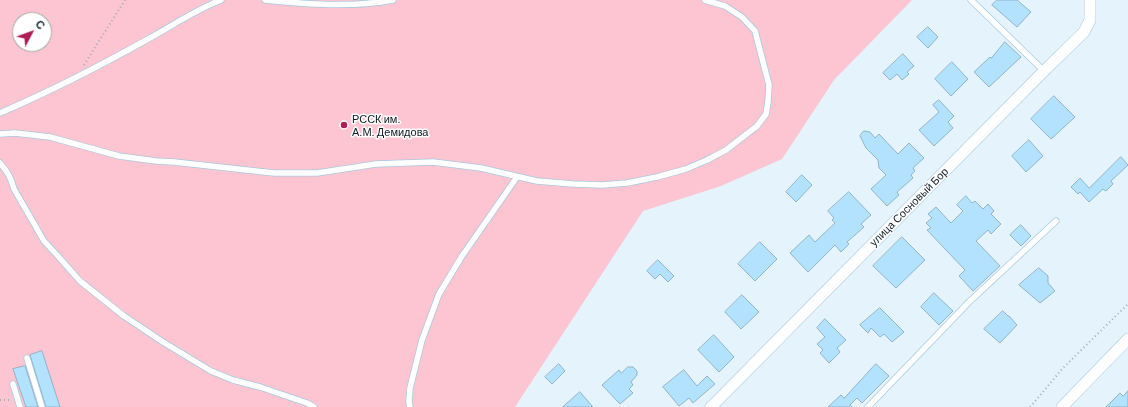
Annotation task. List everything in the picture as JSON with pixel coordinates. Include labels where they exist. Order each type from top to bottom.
[{"type":"street","name":"улица Сосновый Бор","points":[[711,407],[1044,70],[1084,32],[1090,20],[1090,0]]},
{"type":"street","points":[[1062,407],[1128,340]]},
{"type":"lane","points":[[0,113],[76,77],[150,38],[207,5],[221,0]]},
{"type":"lane","points":[[265,0],[329,4],[376,3],[393,0]]},
{"type":"lane","points":[[0,134],[15,133],[50,137],[119,156],[274,173],[317,173],[376,164],[433,162],[481,168],[537,181],[602,185],[627,183],[686,169],[707,160],[726,150],[757,126],[766,114],[769,85],[755,31],[742,17],[725,6],[705,0]]},
{"type":"lane","points":[[971,0],[1044,70]]},
{"type":"lane","points":[[0,163],[7,171],[12,180],[14,189],[44,241],[80,280],[124,316],[211,371],[233,380],[260,386],[314,407]]},
{"type":"lane","points":[[410,407],[410,388],[418,354],[439,294],[462,256],[517,177]]},
{"type":"lane","points":[[868,407],[969,302],[1056,221]]},
{"type":"lane","points":[[27,358],[42,407]]},
{"type":"lane","points":[[13,384],[20,407]]},
{"type":"path","points":[[76,77],[125,0]]},
{"type":"path","points":[[1030,407],[1063,368],[1128,304]]},
{"type":"shaded area","name":"РССК им. А.М. Демидова","points":[[0,0],[912,0],[834,80],[782,159],[721,186],[643,211],[515,407],[0,407]]},
{"type":"building","points":[[997,0],[1017,0],[1031,12],[1017,27],[992,5]]},
{"type":"building","points":[[928,27],[938,37],[928,48],[917,37]]},
{"type":"building","points":[[1005,42],[1021,57],[989,87],[974,72],[990,57],[991,58]]},
{"type":"building","points":[[903,54],[914,66],[907,72],[909,74],[902,80],[897,74],[890,80],[883,73]]},
{"type":"building","points":[[952,62],[968,79],[951,96],[935,79]]},
{"type":"building","points":[[1054,96],[1075,117],[1051,139],[1031,119]]},
{"type":"building","points":[[939,100],[954,116],[948,122],[953,128],[934,146],[919,130],[939,112],[933,105]]},
{"type":"building","points":[[864,131],[870,132],[875,138],[879,134],[898,154],[909,143],[924,158],[913,168],[915,171],[911,175],[913,178],[897,192],[899,195],[887,206],[871,189],[886,175],[879,168],[878,160],[866,148],[860,136]]},
{"type":"building","points":[[1029,140],[1043,156],[1026,172],[1012,156]]},
{"type":"building","points":[[1121,157],[1128,165],[1111,181],[1113,184],[1106,191],[1103,189],[1089,202],[1080,192],[1078,194],[1071,187],[1080,178],[1089,188]]},
{"type":"building","points":[[802,175],[812,185],[796,202],[786,192]]},
{"type":"building","points":[[849,192],[871,215],[861,224],[864,227],[847,242],[849,244],[841,252],[835,245],[808,272],[790,253],[809,235],[815,242],[835,223],[832,220],[834,218],[828,211]]},
{"type":"building","points":[[966,196],[972,203],[975,201],[983,209],[988,204],[994,211],[991,214],[1001,224],[991,234],[988,230],[976,241],[1000,266],[973,291],[959,276],[965,270],[927,230],[931,228],[926,223],[932,218],[928,214],[936,207],[951,223],[963,211],[957,205]]},
{"type":"building","points":[[1021,225],[1031,236],[1021,246],[1010,235]]},
{"type":"building","points":[[902,237],[925,260],[896,288],[873,266]]},
{"type":"building","points":[[760,242],[777,259],[755,281],[738,264]]},
{"type":"building","points":[[658,260],[674,276],[668,282],[660,274],[655,279],[647,271]]},
{"type":"building","points":[[1039,268],[1048,276],[1048,283],[1055,291],[1040,303],[1019,285]]},
{"type":"building","points":[[934,293],[953,311],[939,325],[921,307]]},
{"type":"building","points":[[742,295],[759,312],[741,329],[725,312]]},
{"type":"building","points":[[880,308],[904,332],[892,342],[884,334],[880,337],[871,328],[868,333],[860,325]]},
{"type":"building","points":[[1003,311],[1017,325],[1000,343],[984,329]]},
{"type":"building","points":[[825,319],[846,340],[837,348],[840,352],[829,363],[820,353],[823,350],[817,344],[825,337],[817,328]]},
{"type":"building","points":[[714,335],[734,357],[719,372],[698,350]]},
{"type":"building","points":[[42,351],[60,407],[46,407],[30,355]]},
{"type":"building","points":[[559,364],[565,371],[552,384],[545,377]]},
{"type":"building","points":[[876,364],[889,376],[862,403],[857,398],[850,405],[852,407],[828,407],[841,395],[844,398]]},
{"type":"building","points":[[25,366],[38,407],[26,407],[13,369]]},
{"type":"building","points":[[628,367],[633,367],[637,371],[637,375],[631,382],[633,385],[629,389],[633,393],[620,404],[602,385],[619,370],[621,373]]},
{"type":"building","points":[[684,370],[697,386],[707,376],[715,384],[693,403],[689,398],[679,406],[663,387]]},
{"type":"building","points":[[1128,391],[1128,407],[1106,407],[1120,393],[1123,396]]},
{"type":"building","points":[[580,392],[593,407],[563,407]]},
{"type":"place","name":"РССК им. А.М. Демидова","points":[[344,125]]}]
